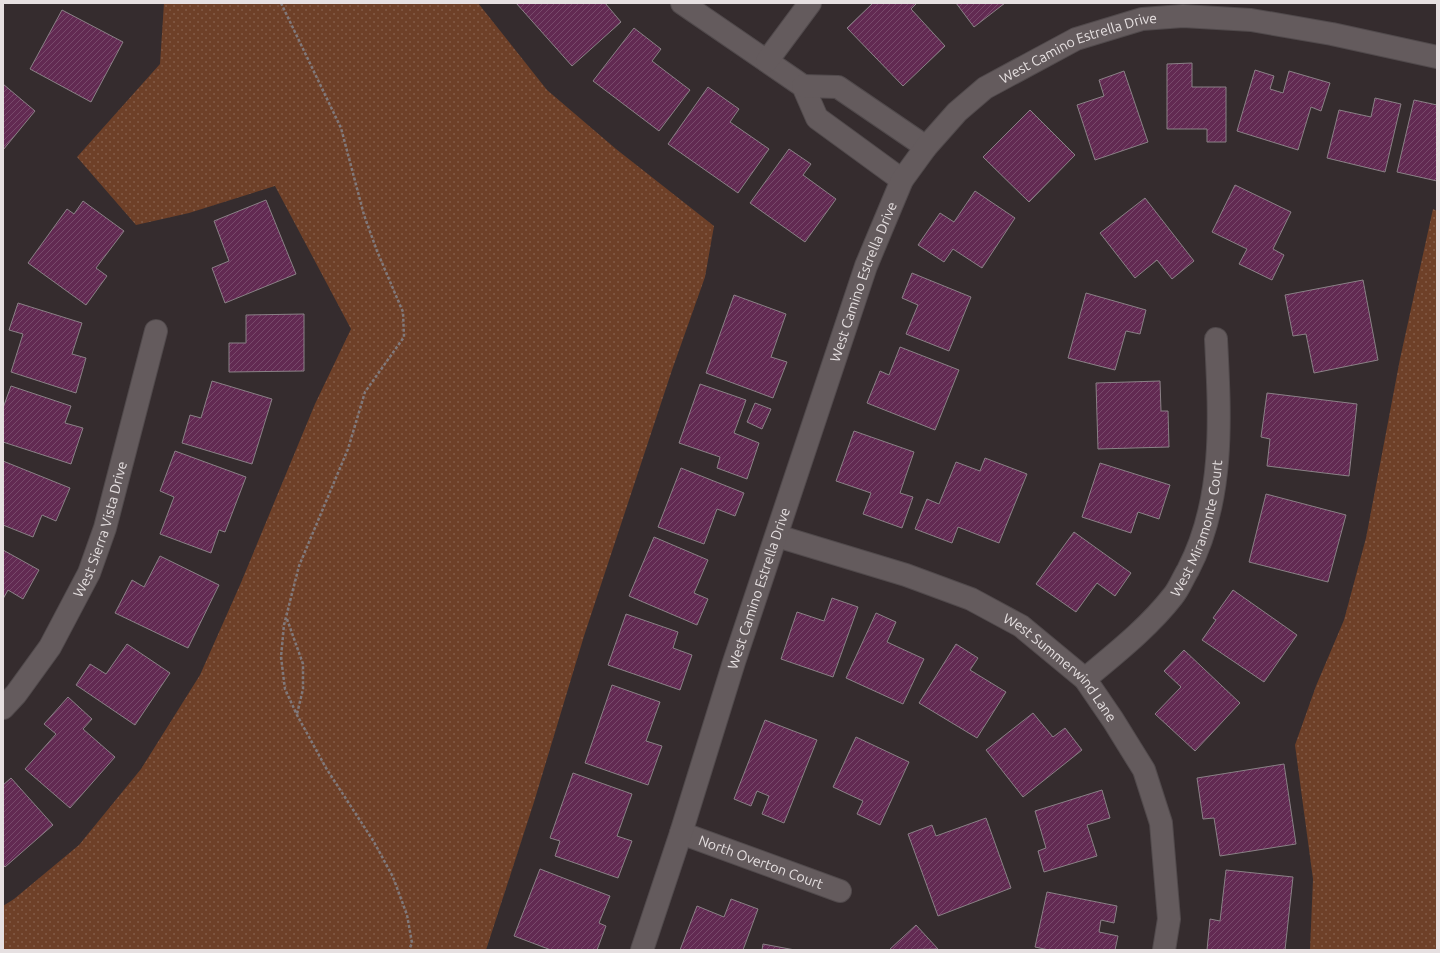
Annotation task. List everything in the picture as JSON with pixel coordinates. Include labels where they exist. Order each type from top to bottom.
[{"type":"street","points":[[682,3],[803,86],[817,118],[902,180]]},
{"type":"street","points":[[768,61],[810,3]]},
{"type":"street","name":"West Camino Estrella Drive","points":[[642,950],[681,833],[734,662],[866,266],[902,180],[926,147],[957,112],[985,88],[1076,39],[1142,19],[1183,16],[1251,20],[1332,34],[1437,57]]},
{"type":"street","points":[[803,86],[838,87],[926,147]]},
{"type":"street","name":"West Sierra Vista Drive","points":[[3,708],[16,694],[50,647],[89,573],[105,528],[156,331]]},
{"type":"street","name":"West Miramonte Court","points":[[1085,679],[1149,624],[1175,595],[1195,555],[1208,522],[1218,460],[1219,400],[1216,339]]},
{"type":"street","name":"West Summerwind Lane","points":[[777,536],[906,576],[971,600],[1021,626],[1085,679],[1114,720],[1144,770],[1161,823],[1169,919],[1164,950]]},
{"type":"street","name":"North Overton Court","points":[[681,833],[840,891]]},
{"type":"path","points":[[281,3],[341,128],[364,215],[377,251],[403,312],[404,336],[365,392],[348,450],[299,566],[286,617],[281,657],[285,688],[297,715],[326,768],[374,842],[394,877],[407,915],[412,943],[409,950]]},
{"type":"path","points":[[286,617],[303,664],[303,689],[297,715]]},
{"type":"shaded area","points":[[164,3],[478,3],[547,90],[616,149],[714,226],[705,277],[672,370],[584,636],[534,802],[486,950],[3,950],[3,906],[14,899],[79,845],[141,769],[200,675],[240,585],[315,404],[351,329],[275,186],[189,213],[136,225],[77,157],[160,64]]},
{"type":"shaded area","points":[[1433,209],[1437,211],[1437,950],[1310,950],[1313,879],[1295,745],[1316,686],[1344,620],[1366,538],[1400,359]]},
{"type":"building","points":[[516,3],[605,3],[621,22],[572,66]]},
{"type":"building","points":[[873,3],[917,3],[911,9],[945,46],[903,86],[847,28]]},
{"type":"building","points":[[956,3],[1005,3],[974,27]]},
{"type":"building","points":[[62,10],[123,42],[91,102],[30,69]]},
{"type":"building","points":[[634,28],[661,49],[652,61],[690,90],[659,131],[593,81]]},
{"type":"building","points":[[1192,63],[1192,87],[1226,87],[1226,142],[1207,142],[1207,129],[1167,129],[1167,64]]},
{"type":"building","points":[[1255,70],[1274,76],[1270,89],[1283,93],[1289,71],[1330,83],[1321,111],[1311,107],[1298,150],[1237,131]]},
{"type":"building","points":[[1124,71],[1148,142],[1095,160],[1077,105],[1104,96],[1099,80]]},
{"type":"building","points":[[3,84],[35,111],[3,150]]},
{"type":"building","points":[[708,87],[739,109],[730,122],[769,149],[738,193],[668,144]]},
{"type":"building","points":[[1375,98],[1401,104],[1385,172],[1327,158],[1339,110],[1371,117]]},
{"type":"building","points":[[1414,100],[1437,105],[1437,181],[1397,172]]},
{"type":"building","points":[[1030,110],[1075,155],[1029,202],[983,157]]},
{"type":"building","points":[[789,149],[811,164],[803,175],[836,199],[805,242],[750,203]]},
{"type":"building","points":[[1235,185],[1291,212],[1273,249],[1284,255],[1272,280],[1239,264],[1247,249],[1212,232]]},
{"type":"building","points":[[975,191],[1015,218],[982,268],[953,249],[944,262],[918,245],[940,213],[954,222]]},
{"type":"building","points":[[1145,198],[1194,261],[1172,279],[1157,260],[1135,278],[1100,233]]},
{"type":"building","points":[[266,200],[296,274],[225,303],[212,268],[229,261],[214,221]]},
{"type":"building","points":[[83,201],[124,231],[96,268],[107,276],[86,305],[28,263],[67,209],[74,214]]},
{"type":"building","points":[[912,273],[971,297],[949,351],[906,334],[918,305],[902,298]]},
{"type":"building","points":[[1363,280],[1378,360],[1314,373],[1306,334],[1293,336],[1285,295]]},
{"type":"building","points":[[1086,293],[1146,310],[1140,334],[1126,331],[1115,370],[1068,358]]},
{"type":"building","points":[[734,295],[786,314],[771,357],[787,362],[773,398],[706,373]]},
{"type":"building","points":[[18,303],[82,323],[72,354],[86,358],[76,393],[11,372],[23,334],[9,330]]},
{"type":"building","points":[[304,314],[304,371],[229,372],[229,343],[246,343],[246,315]]},
{"type":"building","points":[[900,347],[959,370],[935,430],[867,403],[880,371],[889,375]]},
{"type":"building","points":[[212,381],[272,399],[252,464],[182,443],[190,415],[201,418]]},
{"type":"building","points":[[1160,381],[1161,411],[1168,411],[1169,447],[1098,449],[1096,383]]},
{"type":"building","points":[[700,384],[746,400],[734,433],[759,443],[747,479],[717,468],[720,457],[679,443]]},
{"type":"building","points":[[11,386],[71,406],[65,423],[83,428],[71,464],[3,442],[3,408]]},
{"type":"building","points":[[1267,393],[1357,404],[1349,476],[1267,466],[1270,439],[1261,437]]},
{"type":"building","points":[[755,403],[771,409],[762,429],[747,422]]},
{"type":"building","points":[[854,431],[914,452],[900,493],[913,497],[902,528],[863,514],[871,493],[836,481]]},
{"type":"building","points":[[175,451],[246,477],[225,532],[219,530],[211,553],[160,534],[174,497],[160,491]]},
{"type":"building","points":[[985,458],[1027,474],[999,543],[958,527],[952,543],[915,529],[927,499],[939,504],[956,462],[980,471]]},
{"type":"building","points":[[3,461],[70,488],[56,521],[42,515],[33,537],[3,525]]},
{"type":"building","points":[[1100,463],[1170,485],[1159,519],[1138,512],[1131,533],[1082,517]]},
{"type":"building","points":[[681,468],[744,493],[735,516],[717,509],[704,544],[658,527]]},
{"type":"building","points":[[1266,494],[1346,515],[1328,582],[1249,562]]},
{"type":"building","points":[[1074,532],[1131,573],[1115,596],[1097,583],[1076,612],[1036,584]]},
{"type":"building","points":[[654,537],[708,560],[694,593],[708,599],[697,625],[629,596]]},
{"type":"building","points":[[3,550],[39,570],[23,599],[8,590],[3,599]]},
{"type":"building","points":[[160,556],[219,585],[188,648],[115,613],[132,580],[144,587]]},
{"type":"building","points":[[1233,590],[1297,635],[1264,682],[1202,640],[1216,620],[1213,618]]},
{"type":"building","points":[[832,598],[858,607],[833,677],[781,659],[797,612],[824,621]]},
{"type":"building","points":[[876,613],[896,622],[887,642],[924,659],[903,704],[846,678]]},
{"type":"building","points":[[626,614],[678,632],[673,648],[692,655],[680,690],[608,665]]},
{"type":"building","points":[[127,644],[170,673],[135,725],[76,685],[90,664],[106,674]]},
{"type":"building","points":[[956,644],[978,658],[970,670],[1006,692],[977,738],[919,703]]},
{"type":"building","points":[[1184,650],[1240,703],[1195,751],[1155,714],[1181,687],[1164,671]]},
{"type":"building","points":[[612,685],[660,702],[646,741],[662,746],[648,785],[585,763]]},
{"type":"building","points":[[68,697],[92,719],[83,729],[115,757],[70,808],[25,769],[56,734],[44,724]]},
{"type":"building","points":[[1033,713],[1053,737],[1065,728],[1082,750],[1023,797],[986,750]]},
{"type":"building","points":[[765,720],[817,740],[784,823],[762,814],[769,796],[757,791],[751,806],[734,799]]},
{"type":"building","points":[[856,737],[909,762],[880,825],[857,814],[863,801],[833,787]]},
{"type":"building","points":[[1284,764],[1296,844],[1220,856],[1214,818],[1203,819],[1197,778]]},
{"type":"building","points":[[573,773],[632,794],[617,836],[632,841],[618,878],[555,856],[560,841],[550,838]]},
{"type":"building","points":[[11,778],[53,825],[5,867],[3,865],[3,785]]},
{"type":"building","points":[[1102,790],[1110,818],[1087,825],[1097,856],[1044,872],[1038,851],[1046,848],[1035,811]]},
{"type":"building","points":[[986,818],[1011,888],[938,916],[908,834],[932,825],[936,836]]},
{"type":"building","points":[[540,869],[610,896],[599,923],[606,926],[597,950],[551,950],[514,936]]},
{"type":"building","points":[[1226,870],[1293,877],[1285,950],[1207,950],[1210,919],[1220,921]]},
{"type":"building","points":[[1047,892],[1117,906],[1114,923],[1101,920],[1099,932],[1118,936],[1115,950],[1049,950],[1035,947]]},
{"type":"building","points":[[731,899],[758,909],[743,950],[680,950],[697,906],[724,917]]},
{"type":"building","points":[[916,925],[938,949],[889,950]]},
{"type":"building","points":[[763,944],[795,950],[762,950]]}]
